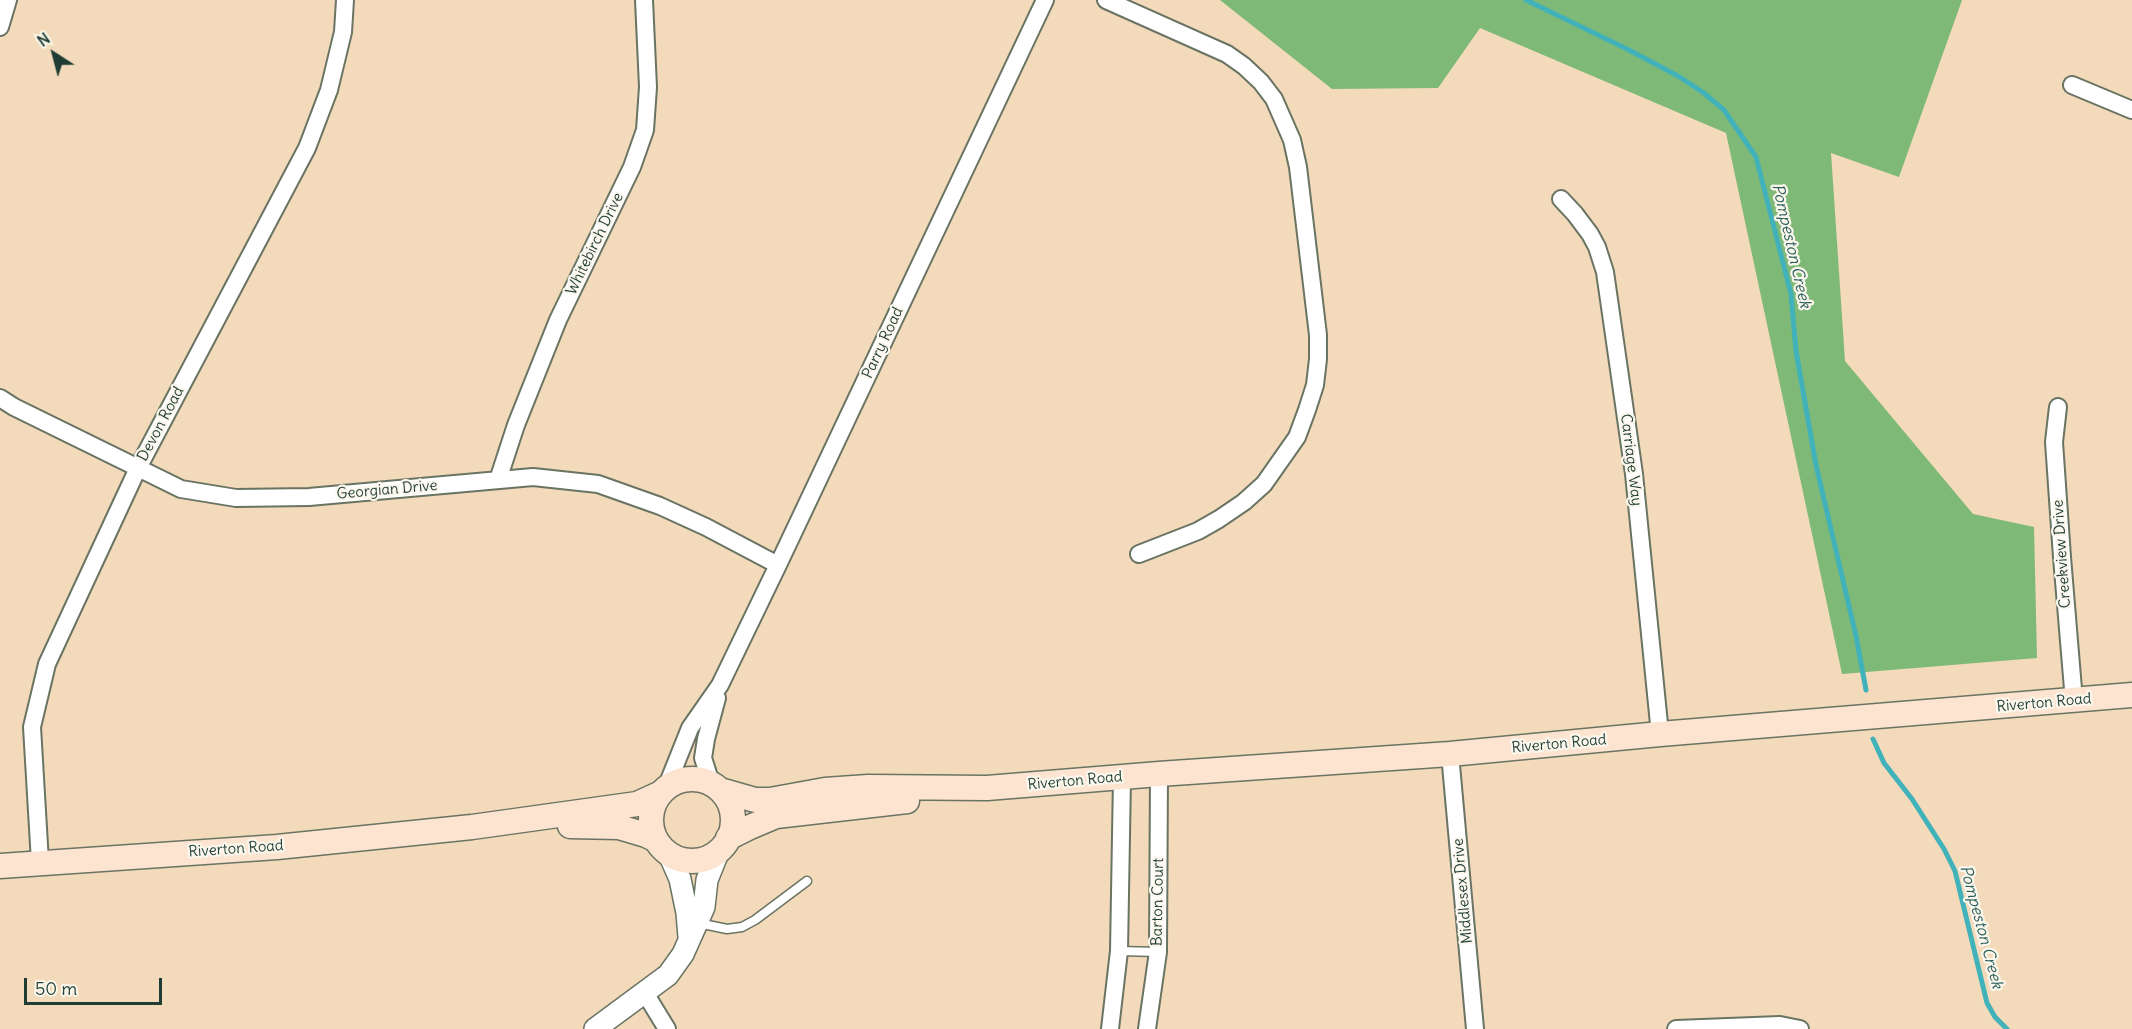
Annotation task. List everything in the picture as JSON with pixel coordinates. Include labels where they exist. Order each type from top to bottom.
[{"type":"main road","name":"Riverton Road","points":[[715,787],[755,800],[770,800],[825,790],[868,787],[987,788],[1450,754],[1660,734],[2132,695]]},
{"type":"main road","points":[[692,778],[715,787],[729,802],[732,825],[723,844],[704,859],[681,860],[662,847],[650,819],[653,806],[663,791],[681,780],[692,778]]},
{"type":"main road","name":"Riverton Road","points":[[723,844],[750,827],[776,816],[918,799],[987,788]]},
{"type":"main road","name":"Riverton Road","points":[[0,866],[277,847],[472,827],[637,804],[663,791]]},
{"type":"main road","name":"Riverton Road","points":[[472,827],[620,827],[646,835],[662,847]]},
{"type":"street","points":[[0,27],[8,0]]},
{"type":"street","name":"Devon Road","points":[[40,862],[32,727],[47,664],[138,468],[307,148],[329,90],[343,32],[345,0]]},
{"type":"street","name":"Whitebirch Drive","points":[[498,480],[516,425],[558,320],[632,167],[645,130],[648,87],[644,0]]},
{"type":"street","name":"Parry Road","points":[[663,791],[690,728],[720,685],[778,565],[1045,0]]},
{"type":"street","points":[[1106,0],[1227,54],[1261,82],[1274,99],[1292,140],[1298,167],[1318,335],[1315,385],[1307,410],[1297,436],[1264,484],[1244,502],[1198,531],[1138,554]]},
{"type":"street","points":[[2072,85],[2132,110]]},
{"type":"street","name":"Carriage Way","points":[[1561,200],[1590,234],[1605,272],[1634,474],[1660,734]]},
{"type":"street","name":"Georgian Drive","points":[[0,398],[181,489],[236,498],[309,497],[533,477],[598,484],[660,506],[778,565]]},
{"type":"street","name":"Creekview Drive","points":[[2058,407],[2055,454],[2074,701]]},
{"type":"street","name":"Parry Road","points":[[715,787],[705,769],[704,752],[720,685]]},
{"type":"street","name":"Middlesex Drive","points":[[1450,754],[1475,1029]]},
{"type":"street","name":"Barton Court","points":[[1147,1029],[1158,952],[1159,774]]},
{"type":"street","points":[[1110,1029],[1119,951],[1122,778]]},
{"type":"street","points":[[595,1029],[668,975],[683,954],[704,908],[707,880],[723,844]]},
{"type":"street","points":[[662,847],[680,879],[693,932]]},
{"type":"street","points":[[645,993],[667,1029]]},
{"type":"street","points":[[1676,1029],[1780,1026],[1800,1029]]},
{"type":"lane","points":[[693,932],[742,927],[807,881]]},
{"type":"lane","points":[[1119,951],[1158,952]]},
{"type":"green space","points":[[1220,0],[1962,0],[1899,177],[1831,153],[1845,361],[1973,514],[2034,527],[2037,658],[1842,674],[1726,133],[1480,28],[1438,88],[1332,89]]},
{"type":"waterway","name":"Pompeston Creek","points":[[1526,0],[1629,50],[1678,76],[1704,93],[1724,110],[1756,157],[1791,294],[1796,351],[1816,465],[1856,636],[1866,690]]},
{"type":"waterway","name":"Pompeston Creek","points":[[1873,739],[1884,763],[1912,799],[1944,849],[1955,871],[1987,1003],[1995,1017],[2007,1029]]}]
